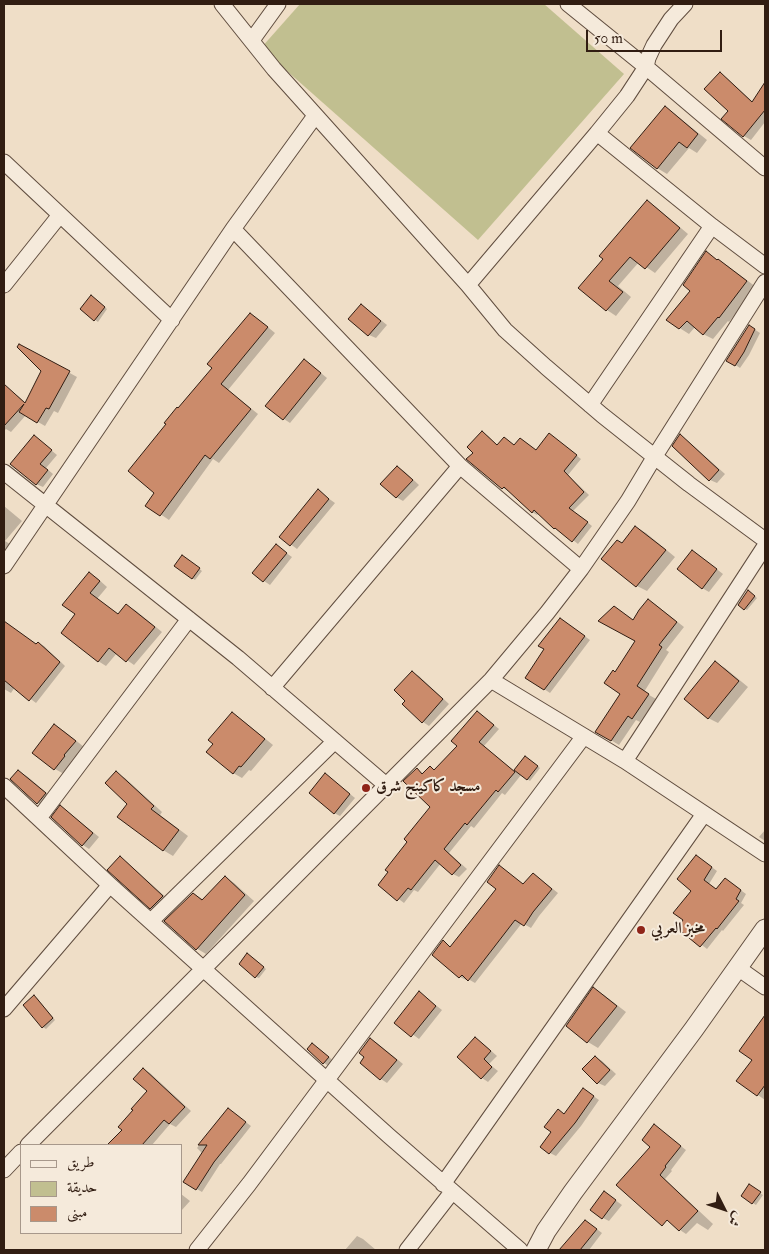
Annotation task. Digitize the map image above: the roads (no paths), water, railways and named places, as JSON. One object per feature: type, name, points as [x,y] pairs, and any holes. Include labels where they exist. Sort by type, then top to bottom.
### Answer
[{"type":"street","points":[[222,4],[274,69],[468,285],[505,330],[590,405],[689,484],[765,540]]},
{"type":"street","points":[[252,40],[278,4]]},
{"type":"street","points":[[568,4],[765,168]]},
{"type":"street","points":[[468,285],[627,96],[646,67],[654,45],[671,19],[684,4]]},
{"type":"street","points":[[4,566],[233,229],[315,116]]},
{"type":"street","points":[[597,133],[712,226],[765,266]]},
{"type":"street","points":[[4,164],[172,320]]},
{"type":"street","points":[[4,285],[60,215]]},
{"type":"street","points":[[590,405],[712,226]]},
{"type":"street","points":[[233,229],[460,466],[581,569]]},
{"type":"street","points":[[29,1144],[491,680],[581,569],[628,501],[765,282]]},
{"type":"street","points":[[272,688],[460,466]]},
{"type":"street","points":[[4,472],[238,658],[386,785]]},
{"type":"street","points":[[625,761],[765,546]]},
{"type":"street","points":[[39,818],[189,619]]},
{"type":"street","points":[[491,680],[625,761],[765,854]]},
{"type":"street","points":[[197,1250],[255,1176],[584,736]]},
{"type":"street","points":[[151,921],[335,741]]},
{"type":"street","points":[[4,786],[203,970],[447,1188],[520,1250]]},
{"type":"street","points":[[407,1250],[447,1188],[704,814]]},
{"type":"street","points":[[4,1009],[110,885]]},
{"type":"street","points":[[536,1250],[573,1192],[678,1051],[765,929]]},
{"type":"street","points":[[738,968],[765,987]]},
{"type":"street","points":[[4,1170],[20,1153]]},
{"type":"place","name":"مسجد كاكينج شرق","points":[[366,788]]},
{"type":"place","name":"مخبز العربي","points":[[641,930]]}]
